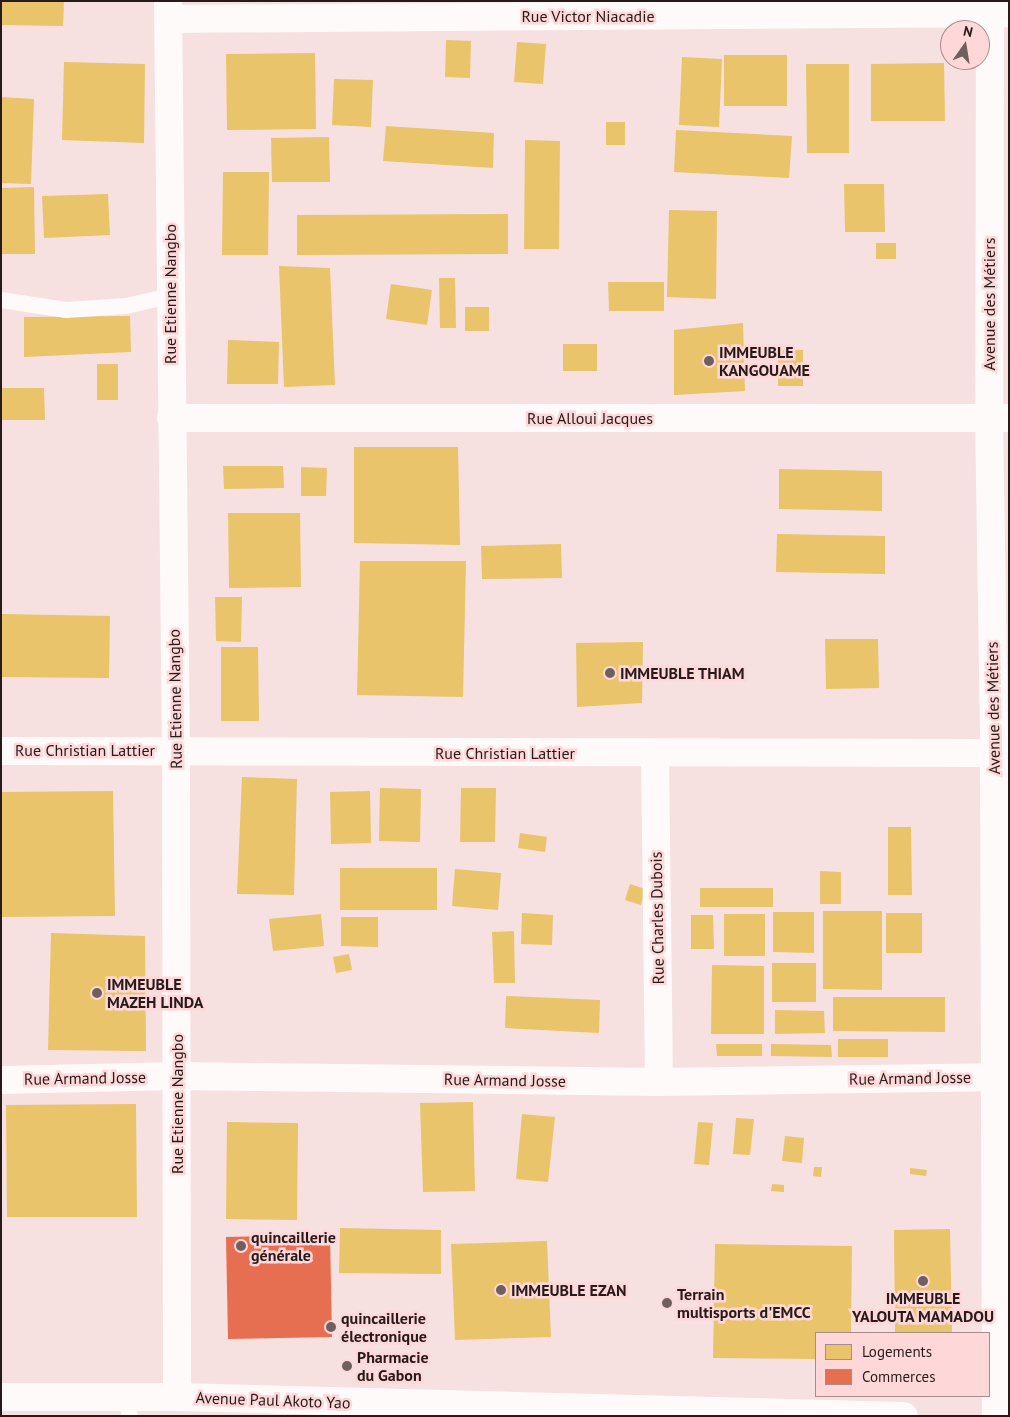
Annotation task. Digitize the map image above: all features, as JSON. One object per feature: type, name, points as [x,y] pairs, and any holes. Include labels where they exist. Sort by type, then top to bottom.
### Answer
[{"type":"street","name":"Rue Victor Niacadie","points":[[168,10],[996,9]]},
{"type":"street","name":"Avenue des Métiers","points":[[996,9],[1002,1076],[996,1416]]},
{"type":"street","name":"Rue Etienne Nangbo","points":[[168,10],[176,750],[177,1397]]},
{"type":"street","name":"Rue Alloui Jacques","points":[[171,418],[999,418]]},
{"type":"street","name":"Rue Christian Lattier","points":[[1,751],[176,750],[655,754],[1001,753]]},
{"type":"street","name":"Rue Charles Dubois","points":[[655,754],[659,1082]]},
{"type":"street","name":"Rue Armand Josse","points":[[1,1080],[178,1076],[659,1082],[1002,1076]]},
{"type":"street","name":"Avenue Paul Akoto Yao","points":[[1,1398],[128,1406],[177,1397],[225,1407],[904,1416]]},
{"type":"lane","points":[[1,300],[66,310],[126,306],[170,296]]},
{"type":"building: Logements","points":[[1,1],[64,1],[63,26],[1,25]]},
{"type":"building: Logements","points":[[446,40],[471,41],[470,78],[445,77]]},
{"type":"building: Logements","points":[[517,42],[546,44],[543,84],[514,82]]},
{"type":"building: Logements","points":[[315,53],[316,129],[227,130],[226,54]]},
{"type":"building: Logements","points":[[724,55],[787,55],[787,106],[724,106]]},
{"type":"building: Logements","points":[[682,57],[722,59],[719,127],[679,125]]},
{"type":"building: Logements","points":[[64,62],[145,64],[144,143],[62,140]]},
{"type":"building: Logements","points":[[940,63],[940,70],[944,70],[945,121],[871,121],[871,64]]},
{"type":"building: Logements","points":[[806,64],[849,64],[849,153],[807,153]]},
{"type":"building: Logements","points":[[334,79],[373,80],[371,127],[332,125]]},
{"type":"building: Logements","points":[[1,97],[34,99],[31,184],[1,183]]},
{"type":"building: Logements","points":[[606,122],[625,122],[625,145],[606,145]]},
{"type":"building: Logements","points":[[386,126],[494,133],[493,168],[383,161]]},
{"type":"building: Logements","points":[[676,130],[792,136],[789,178],[674,172]]},
{"type":"building: Logements","points":[[329,137],[330,182],[272,182],[271,138]]},
{"type":"building: Logements","points":[[525,140],[560,141],[559,249],[524,249]]},
{"type":"building: Logements","points":[[223,172],[269,172],[268,255],[222,255]]},
{"type":"building: Logements","points":[[844,184],[884,184],[885,232],[845,232]]},
{"type":"building: Logements","points":[[34,187],[35,254],[1,254],[1,188]]},
{"type":"building: Logements","points":[[108,194],[110,235],[44,238],[42,196]]},
{"type":"building: Logements","points":[[669,210],[717,211],[716,299],[667,297]]},
{"type":"building: Logements","points":[[508,214],[508,254],[297,255],[297,215]]},
{"type":"building: Logements","points":[[876,243],[896,243],[896,259],[876,259]]},
{"type":"building: Logements","points":[[279,266],[330,268],[335,385],[284,387]]},
{"type":"building: Logements","points":[[439,278],[455,278],[456,328],[440,328]]},
{"type":"building: Logements","points":[[608,282],[664,282],[664,311],[609,311]]},
{"type":"building: Logements","points":[[391,284],[432,290],[427,325],[386,319]]},
{"type":"building: Logements","points":[[465,307],[489,307],[489,331],[465,331]]},
{"type":"building: Logements","points":[[130,316],[131,352],[24,357],[24,317]]},
{"type":"building: Logements","name":"IMMEUBLE KANGOUAME","points":[[743,323],[745,391],[674,395],[674,330]]},
{"type":"building: Logements","points":[[228,340],[279,342],[278,384],[227,384]]},
{"type":"building: Logements","points":[[563,344],[597,344],[597,371],[563,371]]},
{"type":"building: Logements","points":[[778,350],[803,350],[803,386],[778,386]]},
{"type":"building: Logements","points":[[97,364],[118,364],[118,400],[97,400]]},
{"type":"building: Logements","points":[[1,388],[44,388],[45,420],[1,420]]},
{"type":"building: Logements","points":[[354,447],[458,447],[460,545],[354,543]]},
{"type":"building: Logements","points":[[223,466],[283,466],[284,488],[224,489]]},
{"type":"building: Logements","points":[[301,467],[327,468],[326,496],[301,496]]},
{"type":"building: Logements","points":[[779,469],[882,471],[882,511],[779,509]]},
{"type":"building: Logements","points":[[228,513],[300,513],[301,587],[229,588]]},
{"type":"building: Logements","points":[[777,534],[885,536],[885,574],[776,572]]},
{"type":"building: Logements","points":[[561,544],[562,578],[482,579],[481,546]]},
{"type":"building: Logements","points":[[360,561],[466,561],[463,697],[357,695]]},
{"type":"building: Logements","points":[[215,597],[242,597],[241,642],[216,641]]},
{"type":"building: Logements","points":[[1,614],[110,616],[109,678],[1,677]]},
{"type":"building: Logements","points":[[825,639],[878,639],[879,688],[826,689]]},
{"type":"building: Logements","name":"IMMEUBLE THIAM","points":[[643,642],[642,703],[577,707],[576,643]]},
{"type":"building: Logements","points":[[221,647],[258,647],[259,721],[221,721]]},
{"type":"building: Logements","points":[[242,777],[297,779],[294,895],[237,894]]},
{"type":"building: Logements","points":[[380,788],[421,789],[420,842],[379,841]]},
{"type":"building: Logements","points":[[461,788],[496,788],[495,842],[460,842]]},
{"type":"building: Logements","points":[[113,791],[115,916],[1,917],[1,792]]},
{"type":"building: Logements","points":[[370,791],[371,843],[331,844],[330,792]]},
{"type":"building: Logements","points":[[888,827],[911,827],[912,895],[888,895]]},
{"type":"building: Logements","points":[[520,833],[547,837],[545,852],[518,848]]},
{"type":"building: Logements","points":[[340,868],[437,868],[437,910],[340,910]]},
{"type":"building: Logements","points":[[455,869],[501,873],[498,910],[452,906]]},
{"type":"building: Logements","points":[[820,871],[841,872],[841,904],[820,904]]},
{"type":"building: Logements","points":[[630,884],[645,889],[641,905],[625,900]]},
{"type":"building: Logements","points":[[700,888],[773,888],[773,907],[700,907]]},
{"type":"building: Logements","points":[[823,911],[882,911],[882,990],[823,989]]},
{"type":"building: Logements","points":[[773,912],[814,912],[814,953],[773,952]]},
{"type":"building: Logements","points":[[522,913],[553,915],[552,945],[521,944]]},
{"type":"building: Logements","points":[[886,913],[922,913],[922,953],[886,953]]},
{"type":"building: Logements","points":[[321,914],[324,946],[273,951],[269,919]]},
{"type":"building: Logements","points":[[724,914],[765,914],[765,956],[724,956]]},
{"type":"building: Logements","points":[[691,915],[713,915],[714,949],[691,949]]},
{"type":"building: Logements","points":[[341,917],[378,917],[378,947],[341,946]]},
{"type":"building: Logements","points":[[514,931],[515,983],[494,983],[492,932]]},
{"type":"building: Logements","name":"IMMEUBLE MAZEH LINDA","points":[[51,933],[145,936],[146,1051],[48,1050]]},
{"type":"building: Logements","points":[[349,954],[352,970],[336,973],[333,957]]},
{"type":"building: Logements","points":[[772,963],[816,963],[816,1002],[772,1002]]},
{"type":"building: Logements","points":[[712,965],[764,966],[764,1034],[711,1034]]},
{"type":"building: Logements","points":[[506,996],[600,1000],[599,1033],[505,1028]]},
{"type":"building: Logements","points":[[833,997],[945,997],[945,1032],[833,1031]]},
{"type":"building: Logements","points":[[775,1010],[824,1011],[825,1033],[775,1034]]},
{"type":"building: Logements","points":[[838,1039],[888,1039],[888,1057],[838,1057]]},
{"type":"building: Logements","points":[[716,1044],[762,1044],[762,1056],[717,1056]]},
{"type":"building: Logements","points":[[771,1044],[831,1045],[832,1057],[771,1056]]},
{"type":"building: Logements","points":[[473,1102],[475,1191],[423,1192],[420,1103]]},
{"type":"building: Logements","points":[[136,1104],[137,1217],[7,1217],[6,1105]]},
{"type":"building: Logements","points":[[522,1114],[555,1117],[548,1182],[516,1179]]},
{"type":"building: Logements","points":[[736,1118],[754,1119],[750,1155],[733,1154]]},
{"type":"building: Logements","points":[[227,1122],[298,1123],[297,1220],[226,1219]]},
{"type":"building: Logements","points":[[698,1122],[713,1123],[709,1165],[694,1164]]},
{"type":"building: Logements","points":[[785,1136],[804,1138],[802,1163],[782,1161]]},
{"type":"building: Logements","points":[[814,1167],[822,1167],[821,1177],[813,1176]]},
{"type":"building: Logements","points":[[910,1168],[927,1170],[926,1176],[910,1174]]},
{"type":"building: Logements","points":[[772,1184],[784,1185],[784,1192],[771,1191]]},
{"type":"building: Logements","points":[[340,1228],[441,1230],[441,1274],[339,1273]]},
{"type":"building: Logements","name":"IMMEUBLE YALOUTA MAMADOU","points":[[950,1229],[952,1332],[895,1332],[894,1230]]},
{"type":"building: Logements","name":"IMMEUBLE EZAN","points":[[547,1241],[551,1337],[455,1340],[451,1244]]},
{"type":"building: Logements","points":[[715,1244],[852,1246],[851,1332],[815,1332],[815,1359],[713,1358]]},
{"type":"building: Commerces","points":[[330,1234],[332,1337],[228,1339],[226,1237]]},
{"type":"place","name":"IMMEUBLE KANGOUAME","points":[[709,361]]},
{"type":"place","name":"IMMEUBLE THIAM","points":[[610,673]]},
{"type":"place","name":"IMMEUBLE MAZEH LINDA","points":[[97,993]]},
{"type":"place","name":"quincaillerie générale","points":[[241,1246]]},
{"type":"place","name":"IMMEUBLE YALOUTA MAMADOU","points":[[923,1281]]},
{"type":"place","name":"IMMEUBLE EZAN","points":[[501,1290]]},
{"type":"place","name":"Terrain multisports d'EMCC","points":[[667,1303]]},
{"type":"place","name":"quincaillerie électronique","points":[[331,1327]]},
{"type":"place","name":"Pharmacie du Gabon","points":[[347,1366]]}]
